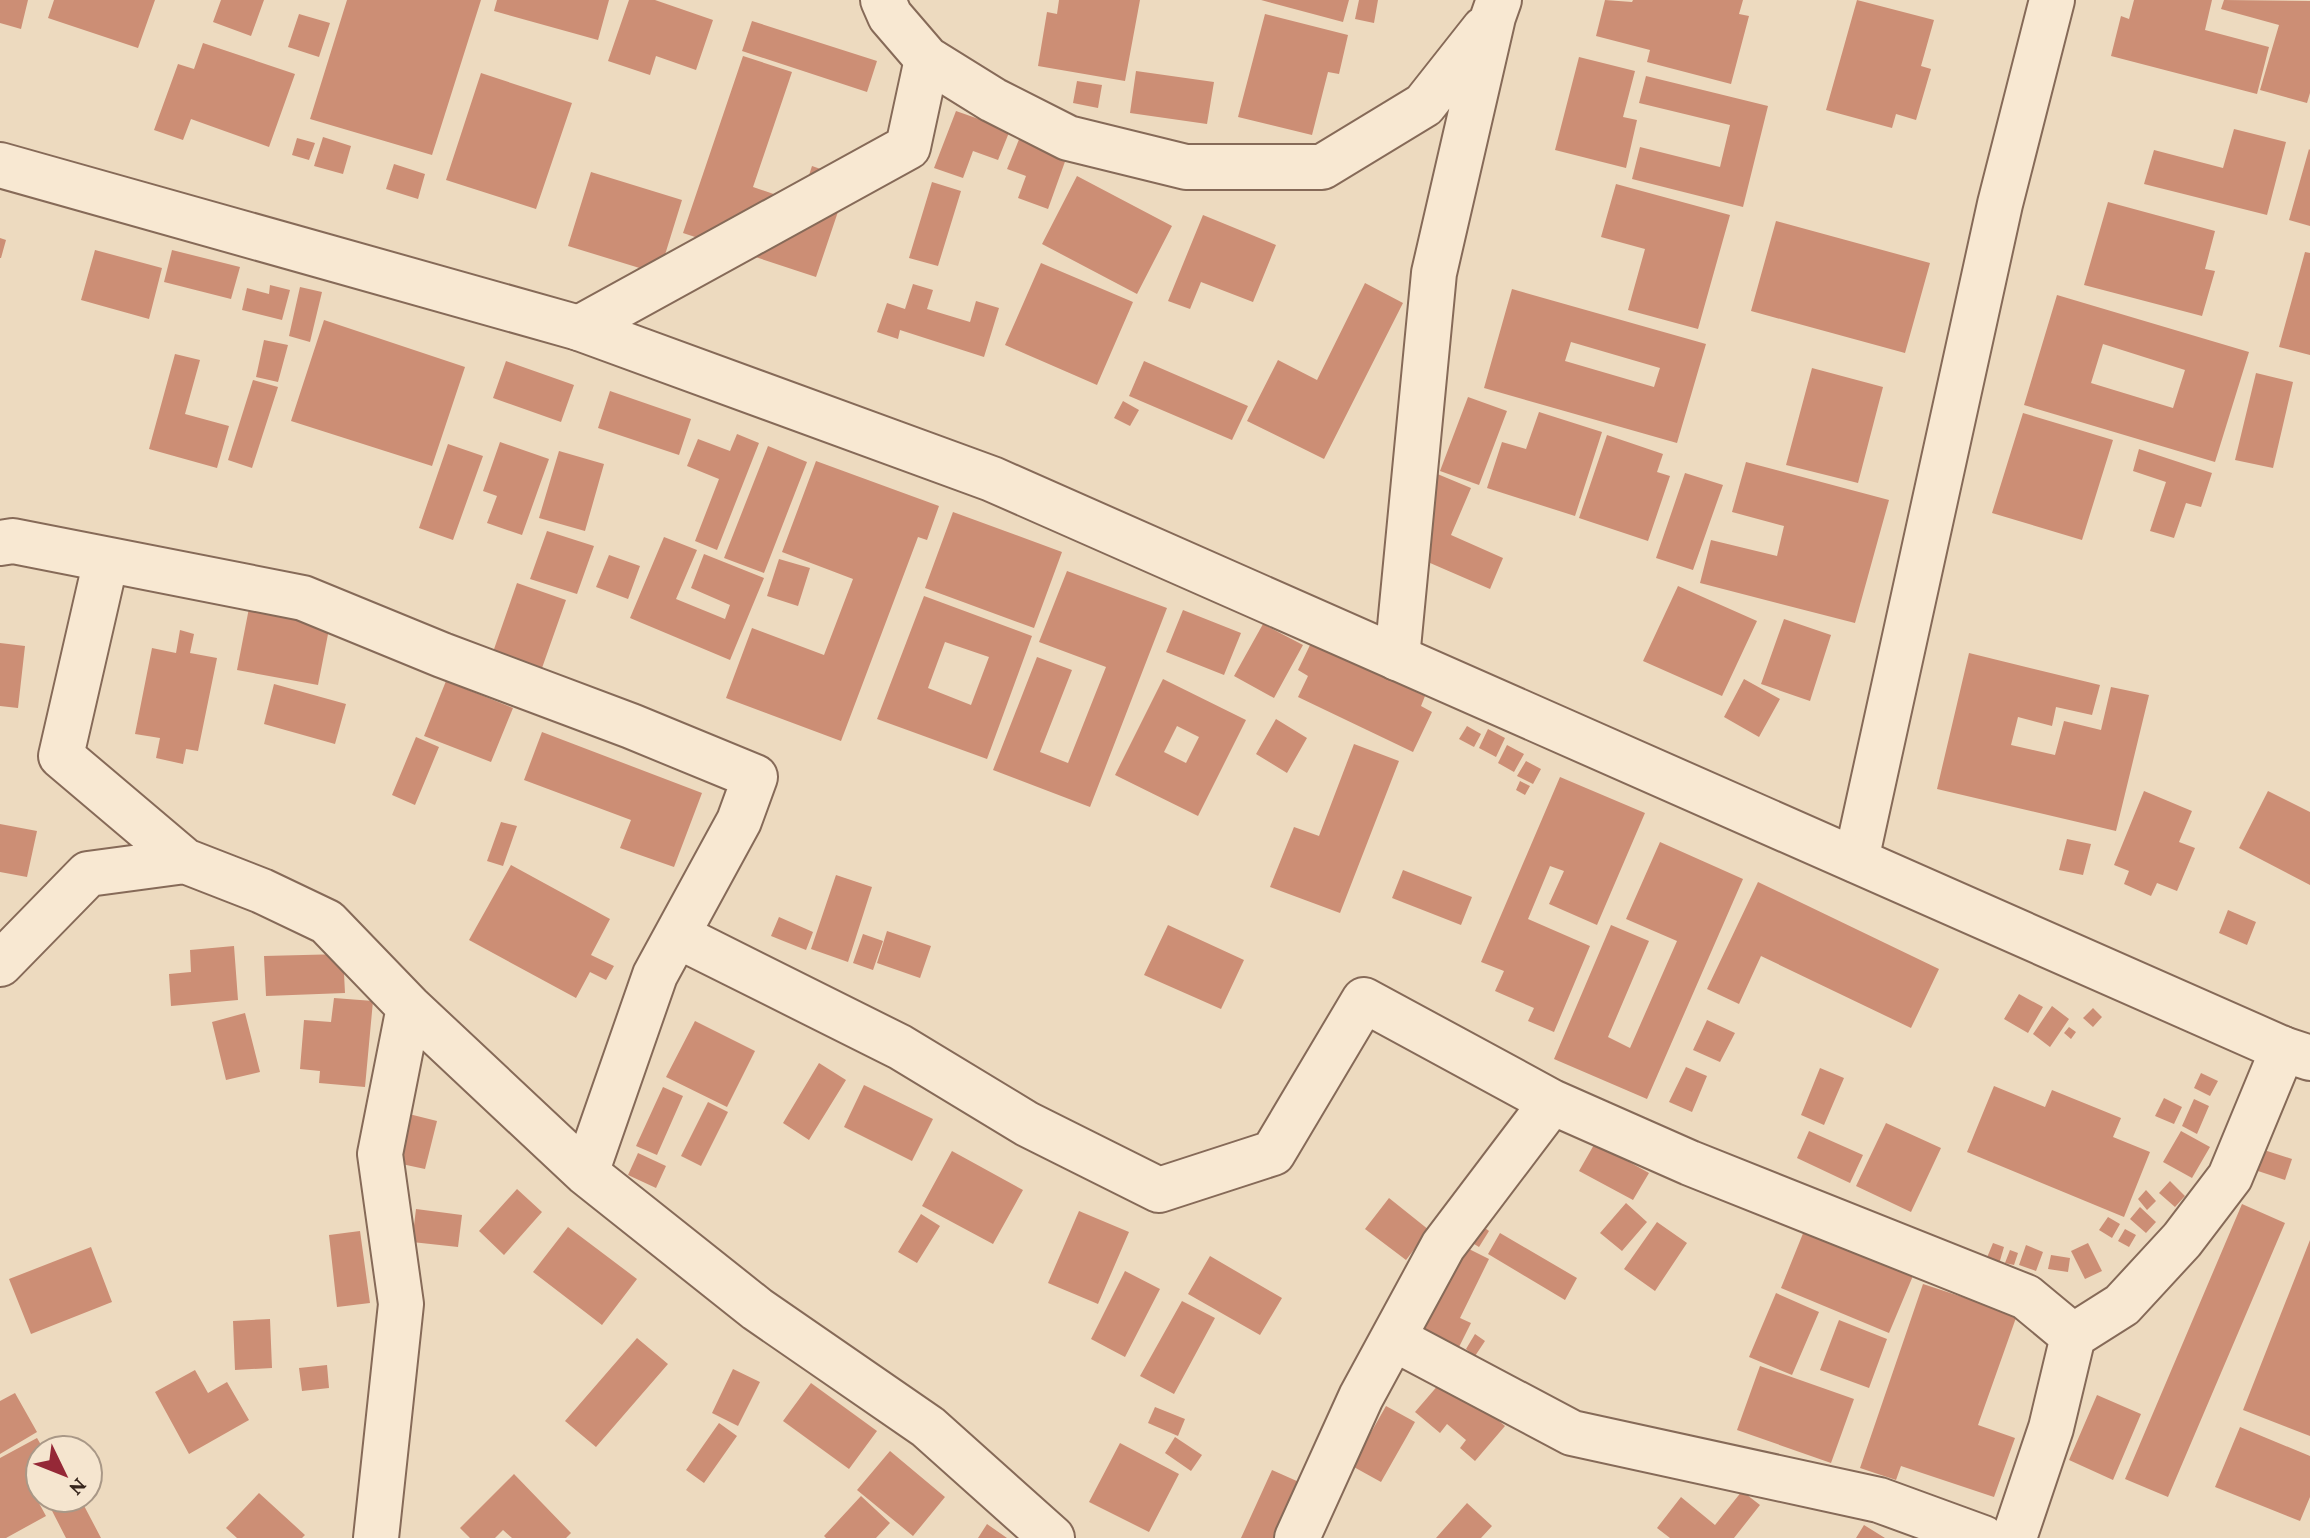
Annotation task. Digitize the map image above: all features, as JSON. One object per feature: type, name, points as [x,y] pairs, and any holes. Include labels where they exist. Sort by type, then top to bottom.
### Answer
[{"type":"street","points":[[883,0],[890,16],[927,59],[993,100],[1068,138],[1186,167],[1322,167],[1424,105],[1496,9]]},
{"type":"street","points":[[1856,860],[2000,204],[2052,0]]},
{"type":"street","points":[[1397,658],[1434,273],[1496,9]]},
{"type":"street","points":[[579,328],[908,147],[927,59]]},
{"type":"street","points":[[0,165],[579,328],[992,479],[2296,1053],[2230,1177],[2182,1240],[2122,1305],[2073,1336],[2051,1428],[2014,1538]]},
{"type":"street","points":[[0,543],[13,541],[303,598],[755,777],[739,821],[655,975],[586,1173]]},
{"type":"street","points":[[106,560],[61,756],[185,861],[262,891],[327,922],[409,1007],[586,1173],[757,1309],[928,1427],[1052,1538]]},
{"type":"street","points":[[0,964],[88,874],[185,861]]},
{"type":"street","points":[[678,936],[900,1047],[1027,1124],[1159,1190],[1273,1153],[1364,1000],[1552,1102],[1690,1163],[2026,1297],[2073,1336]]},
{"type":"street","points":[[376,1538],[401,1304],[380,1154],[409,1007]]},
{"type":"street","points":[[1297,1538],[1361,1397],[1443,1246],[1552,1102]]},
{"type":"street","points":[[1393,1338],[1572,1433],[1879,1500],[1983,1538]]},
{"type":"building","points":[[0,0],[28,0],[21,29],[0,23]]},
{"type":"building","points":[[54,0],[155,0],[138,48],[48,18]]},
{"type":"building","points":[[221,0],[264,0],[251,36],[213,22]]},
{"type":"building","points":[[347,0],[481,0],[432,155],[310,119]]},
{"type":"building","points":[[497,0],[609,0],[598,40],[494,11]]},
{"type":"building","points":[[629,0],[655,0],[713,20],[696,70],[656,56],[650,75],[608,61]]},
{"type":"building","points":[[1059,0],[1140,0],[1125,81],[1038,66],[1047,12],[1057,14]]},
{"type":"building","points":[[1261,0],[1349,0],[1343,22]]},
{"type":"building","points":[[1359,0],[1378,0],[1374,23],[1355,19]]},
{"type":"building","points":[[1605,0],[1743,0],[1739,14],[1749,16],[1731,84],[1647,62],[1650,50],[1596,36]]},
{"type":"building","points":[[1857,0],[1934,20],[1921,66],[1931,69],[1916,120],[1896,114],[1892,128],[1826,110]]},
{"type":"building","points":[[2134,0],[2212,0],[2205,30],[2269,47],[2257,94],[2111,56],[2121,16],[2129,19]]},
{"type":"building","points":[[2224,0],[2310,1],[2310,93],[2307,103],[2260,90],[2279,25],[2221,9]]},
{"type":"building","points":[[299,14],[330,23],[319,57],[288,47]]},
{"type":"building","points":[[1265,14],[1348,35],[1339,74],[1328,72],[1312,135],[1238,117]]},
{"type":"building","points":[[752,21],[877,61],[867,92],[742,51]]},
{"type":"building","points":[[203,43],[295,74],[269,147],[191,119],[183,140],[154,130],[178,64],[194,69]]},
{"type":"building","points":[[743,56],[792,72],[753,187],[800,203],[812,166],[849,179],[816,277],[683,233]]},
{"type":"building","points":[[1579,57],[1635,71],[1623,117],[1637,120],[1626,168],[1555,150]]},
{"type":"building","points":[[1136,71],[1214,82],[1207,124],[1130,113]]},
{"type":"building","points":[[481,73],[572,103],[536,209],[446,180]]},
{"type":"building","points":[[1646,76],[1768,106],[1743,207],[1632,179],[1640,147],[1720,167],[1730,125],[1639,103]]},
{"type":"building","points":[[1077,81],[1102,85],[1098,108],[1073,103]]},
{"type":"building","points":[[956,111],[1010,130],[998,160],[973,151],[963,178],[934,168]]},
{"type":"building","points":[[2234,129],[2286,142],[2267,215],[2144,184],[2154,150],[2223,168]]},
{"type":"building","points":[[323,137],[351,146],[343,174],[314,166]]},
{"type":"building","points":[[1020,137],[1067,156],[1048,209],[1018,198],[1026,176],[1007,169]]},
{"type":"building","points":[[297,138],[315,143],[309,160],[292,155]]},
{"type":"building","points":[[2310,150],[2310,226],[2289,220]]},
{"type":"building","points":[[394,164],[425,174],[418,199],[386,189]]},
{"type":"building","points":[[591,172],[682,200],[659,274],[568,246]]},
{"type":"building","points":[[1077,176],[1172,226],[1137,294],[1042,244]]},
{"type":"building","points":[[932,182],[961,191],[938,266],[909,258]]},
{"type":"building","points":[[1616,184],[1730,215],[1698,329],[1628,310],[1645,249],[1601,237]]},
{"type":"building","points":[[2108,202],[2215,231],[2205,269],[2215,271],[2202,316],[2084,285]]},
{"type":"building","points":[[1203,215],[1276,245],[1253,302],[1201,282],[1190,309],[1168,301]]},
{"type":"building","points":[[1776,221],[1930,263],[1905,353],[1751,311]]},
{"type":"building","points":[[0,238],[6,240],[1,258],[0,258]]},
{"type":"building","points":[[95,250],[162,268],[149,319],[81,300]]},
{"type":"building","points":[[172,250],[240,267],[231,299],[164,282]]},
{"type":"building","points":[[2305,252],[2310,253],[2310,355],[2279,347]]},
{"type":"building","points":[[1041,263],[1133,302],[1097,385],[1005,345]]},
{"type":"building","points":[[1365,283],[1403,303],[1324,459],[1247,421],[1278,360],[1317,380]]},
{"type":"building","points":[[913,284],[933,290],[927,309],[970,322],[976,301],[999,308],[984,357],[900,330],[898,339],[877,332],[887,303],[905,309]]},
{"type":"building","points":[[270,285],[290,290],[282,320],[242,310],[247,288],[269,294]]},
{"type":"building","points":[[300,287],[322,292],[310,342],[289,336]]},
{"type":"building","points":[[1512,289],[1706,344],[1677,443],[1484,388]],"holes":[[[1571,342],[1660,368],[1654,387],[1565,361]]]},
{"type":"building","points":[[2057,295],[2249,352],[2215,462],[2024,405]],"holes":[[[2103,344],[2185,370],[2173,408],[2091,383]]]},
{"type":"building","points":[[324,320],[465,367],[432,466],[291,421]]},
{"type":"building","points":[[264,340],[288,345],[278,382],[256,377]]},
{"type":"building","points":[[175,354],[200,360],[185,414],[229,426],[217,468],[149,449]]},
{"type":"building","points":[[506,361],[574,385],[561,422],[493,398]]},
{"type":"building","points":[[1144,361],[1248,406],[1232,440],[1129,396]]},
{"type":"building","points":[[1812,368],[1883,387],[1858,483],[1786,465]]},
{"type":"building","points":[[2256,373],[2293,382],[2273,468],[2235,460]]},
{"type":"building","points":[[253,380],[278,387],[252,468],[228,460]]},
{"type":"building","points":[[610,391],[691,419],[679,455],[598,428]]},
{"type":"building","points":[[1468,397],[1507,411],[1479,485],[1440,471]]},
{"type":"building","points":[[1123,401],[1139,410],[1130,426],[1114,418]]},
{"type":"building","points":[[1539,412],[1602,432],[1575,516],[1487,488],[1502,442],[1526,449]]},
{"type":"building","points":[[2023,413],[2113,440],[2082,540],[1992,513]]},
{"type":"building","points":[[737,434],[759,443],[717,550],[695,541],[719,479],[687,466],[698,439],[730,451]]},
{"type":"building","points":[[1607,435],[1663,454],[1657,472],[1670,476],[1648,541],[1579,518]]},
{"type":"building","points":[[500,442],[549,459],[522,535],[487,523],[497,496],[483,491]]},
{"type":"building","points":[[448,444],[483,456],[453,540],[419,528]]},
{"type":"building","points":[[768,446],[807,462],[764,573],[724,558]]},
{"type":"building","points":[[2139,449],[2212,473],[2201,507],[2186,503],[2174,538],[2150,531],[2166,482],[2133,471]]},
{"type":"building","points":[[559,451],[604,464],[585,531],[539,518]]},
{"type":"building","points":[[816,461],[939,506],[927,540],[918,537],[841,741],[726,698],[752,628],[824,655],[853,579],[782,552]]},
{"type":"building","points":[[1746,462],[1889,500],[1855,623],[1700,583],[1711,540],[1777,556],[1784,526],[1732,512]]},
{"type":"building","points":[[1435,473],[1471,488],[1451,535],[1503,558],[1490,589],[1414,556]]},
{"type":"building","points":[[1685,473],[1723,485],[1693,570],[1656,558]]},
{"type":"building","points":[[953,512],[1062,552],[1034,628],[925,588]]},
{"type":"building","points":[[547,531],[594,546],[577,594],[530,579]]},
{"type":"building","points":[[664,537],[697,550],[676,599],[725,619],[730,605],[691,588],[704,554],[764,578],[730,660],[630,618]]},
{"type":"building","points":[[609,555],[640,566],[628,599],[596,587]]},
{"type":"building","points":[[779,559],[810,568],[798,606],[767,596]]},
{"type":"building","points":[[1067,571],[1167,608],[1090,807],[993,770],[1037,657],[1072,670],[1040,752],[1068,763],[1106,667],[1039,642]]},
{"type":"building","points":[[517,583],[566,600],[542,668],[493,652]]},
{"type":"building","points":[[1678,586],[1757,621],[1722,696],[1643,661]]},
{"type":"building","points":[[924,596],[1032,636],[987,759],[877,719]],"holes":[[[945,642],[989,657],[971,705],[928,688]]]},
{"type":"building","points":[[249,608],[330,624],[318,685],[237,670]]},
{"type":"building","points":[[1183,610],[1241,633],[1224,675],[1166,652]]},
{"type":"building","points":[[1784,619],[1831,635],[1810,701],[1761,684]]},
{"type":"building","points":[[1263,624],[1303,645],[1274,698],[1234,676]]},
{"type":"building","points":[[180,630],[194,634],[190,653],[217,658],[198,751],[186,749],[183,764],[156,758],[160,738],[135,734],[152,648],[176,653]]},
{"type":"building","points":[[0,643],[25,646],[18,708],[0,706]]},
{"type":"building","points":[[1311,643],[1425,696],[1421,706],[1432,712],[1413,752],[1298,697],[1308,676],[1298,670]]},
{"type":"building","points":[[1969,653],[2100,685],[2092,715],[2056,707],[2052,726],[2018,717],[2011,745],[2055,755],[2064,721],[2101,730],[2111,687],[2149,695],[2116,831],[1937,789]]},
{"type":"building","points":[[1163,679],[1246,720],[1198,816],[1115,775]],"holes":[[[1177,726],[1199,737],[1186,763],[1164,752]]]},
{"type":"building","points":[[1744,679],[1780,699],[1759,737],[1724,717]]},
{"type":"building","points":[[446,681],[513,708],[491,762],[424,736]]},
{"type":"building","points":[[274,684],[346,704],[335,744],[264,724]]},
{"type":"building","points":[[1276,719],[1307,738],[1287,773],[1256,754]]},
{"type":"building","points":[[1467,726],[1481,734],[1474,747],[1459,739]]},
{"type":"building","points":[[1488,729],[1505,738],[1496,757],[1479,748]]},
{"type":"building","points":[[542,732],[702,793],[674,867],[620,848],[631,820],[524,780]]},
{"type":"building","points":[[416,737],[439,747],[415,805],[392,795]]},
{"type":"building","points":[[1354,744],[1399,761],[1340,913],[1270,887],[1294,827],[1319,836]]},
{"type":"building","points":[[1507,745],[1524,754],[1514,772],[1498,763]]},
{"type":"building","points":[[1526,761],[1541,769],[1533,784],[1517,776]]},
{"type":"building","points":[[1560,777],[1645,813],[1597,925],[1549,904],[1564,871],[1550,866],[1528,919],[1590,946],[1554,1032],[1528,1021],[1534,1008],[1495,991],[1504,971],[1481,962]]},
{"type":"building","points":[[1520,781],[1530,786],[1525,795],[1516,790]]},
{"type":"building","points":[[2144,791],[2192,811],[2179,842],[2195,848],[2177,891],[2157,883],[2151,896],[2124,884],[2129,871],[2114,865]]},
{"type":"building","points":[[2268,791],[2310,812],[2310,885],[2239,848]]},
{"type":"building","points":[[501,822],[517,826],[503,866],[487,861]]},
{"type":"building","points":[[0,824],[37,831],[27,877],[0,872]]},
{"type":"building","points":[[2067,839],[2091,844],[2083,875],[2059,870]]},
{"type":"building","points":[[1660,842],[1743,879],[1647,1099],[1554,1059],[1611,925],[1649,941],[1608,1037],[1630,1048],[1677,941],[1626,919]]},
{"type":"building","points":[[511,865],[610,919],[591,955],[614,966],[606,980],[590,972],[576,998],[469,940]]},
{"type":"building","points":[[1403,870],[1472,897],[1461,925],[1392,898]]},
{"type":"building","points":[[836,875],[872,887],[848,962],[811,949]]},
{"type":"building","points":[[1758,882],[1939,969],[1911,1028],[1761,956],[1739,1004],[1707,989]]},
{"type":"building","points":[[2228,910],[2256,922],[2247,945],[2219,933]]},
{"type":"building","points":[[779,917],[813,932],[806,950],[771,936]]},
{"type":"building","points":[[1168,925],[1244,960],[1221,1009],[1144,975]]},
{"type":"building","points":[[887,931],[931,946],[920,978],[877,963]]},
{"type":"building","points":[[863,934],[883,941],[873,970],[853,963]]},
{"type":"building","points":[[234,946],[238,1000],[171,1006],[169,974],[191,972],[190,950]]},
{"type":"building","points":[[343,954],[345,993],[266,996],[264,956]]},
{"type":"building","points":[[2019,994],[2043,1007],[2028,1033],[2004,1019]]},
{"type":"building","points":[[334,998],[373,1001],[365,1087],[319,1083],[320,1071],[300,1069],[304,1020],[331,1022]]},
{"type":"building","points":[[2052,1006],[2069,1019],[2050,1047],[2033,1034]]},
{"type":"building","points":[[2093,1008],[2102,1017],[2093,1027],[2083,1018]]},
{"type":"building","points":[[245,1013],[260,1072],[226,1080],[212,1022]]},
{"type":"building","points":[[1707,1020],[1735,1033],[1720,1062],[1693,1050]]},
{"type":"building","points":[[695,1021],[755,1051],[727,1107],[666,1077]]},
{"type":"building","points":[[2069,1027],[2076,1032],[2071,1039],[2064,1033]]},
{"type":"building","points":[[819,1063],[846,1080],[809,1140],[783,1123]]},
{"type":"building","points":[[1686,1067],[1707,1076],[1692,1112],[1669,1102]]},
{"type":"building","points":[[1820,1068],[1844,1078],[1824,1125],[1801,1115]]},
{"type":"building","points":[[2201,1073],[2218,1081],[2210,1096],[2194,1088]]},
{"type":"building","points":[[864,1085],[933,1119],[912,1161],[844,1127]]},
{"type":"building","points":[[1994,1086],[2045,1107],[2052,1090],[2121,1118],[2113,1137],[2150,1152],[2124,1217],[1967,1152]]},
{"type":"building","points":[[663,1087],[683,1096],[657,1155],[636,1146]]},
{"type":"building","points":[[2164,1098],[2182,1107],[2174,1124],[2155,1116]]},
{"type":"building","points":[[2194,1099],[2209,1106],[2197,1134],[2182,1126]]},
{"type":"building","points":[[708,1102],[728,1112],[701,1166],[681,1156]]},
{"type":"building","points":[[409,1114],[437,1121],[425,1169],[397,1163]]},
{"type":"building","points":[[1886,1123],[1941,1148],[1911,1212],[1856,1186]]},
{"type":"building","points":[[1809,1131],[1863,1155],[1850,1183],[1797,1158]]},
{"type":"building","points":[[2181,1131],[2210,1147],[2192,1178],[2163,1162]]},
{"type":"building","points":[[1595,1143],[1649,1173],[1633,1200],[1579,1171]]},
{"type":"building","points":[[2264,1150],[2292,1159],[2285,1180],[2258,1171]]},
{"type":"building","points":[[952,1151],[1023,1190],[993,1244],[922,1206]]},
{"type":"building","points":[[638,1153],[666,1166],[656,1188],[628,1175]]},
{"type":"building","points":[[2170,1181],[2185,1196],[2175,1207],[2159,1193]]},
{"type":"building","points":[[517,1189],[542,1212],[504,1255],[479,1231]]},
{"type":"building","points":[[2146,1190],[2156,1201],[2147,1210],[2138,1199]]},
{"type":"building","points":[[1389,1198],[1429,1230],[1406,1260],[1365,1229]]},
{"type":"building","points":[[1626,1203],[1647,1222],[1622,1251],[1600,1233]]},
{"type":"building","points":[[2242,1204],[2285,1223],[2168,1497],[2125,1479]]},
{"type":"building","points":[[2140,1207],[2156,1222],[2146,1233],[2130,1219]]},
{"type":"building","points":[[416,1209],[462,1215],[458,1247],[412,1242]]},
{"type":"building","points":[[1079,1211],[1129,1232],[1098,1304],[1048,1283]]},
{"type":"building","points":[[921,1214],[940,1226],[917,1263],[898,1252]]},
{"type":"building","points":[[2108,1217],[2120,1224],[2112,1238],[2099,1230]]},
{"type":"building","points":[[1657,1222],[1687,1243],[1655,1291],[1624,1269]]},
{"type":"building","points":[[1478,1223],[1489,1231],[1479,1247],[1466,1239]]},
{"type":"building","points":[[1806,1226],[1915,1271],[1889,1333],[1781,1288]]},
{"type":"building","points":[[568,1227],[637,1279],[602,1325],[533,1272]]},
{"type":"building","points":[[2125,1229],[2136,1235],[2129,1247],[2118,1241]]},
{"type":"building","points":[[360,1231],[370,1303],[337,1307],[329,1235]]},
{"type":"building","points":[[1500,1233],[1577,1278],[1565,1300],[1488,1254]]},
{"type":"building","points":[[2310,1240],[2310,1436],[2243,1410]]},
{"type":"building","points":[[1993,1243],[2004,1247],[1999,1264],[1986,1260]]},
{"type":"building","points":[[2088,1243],[2102,1271],[2085,1279],[2071,1251]]},
{"type":"building","points":[[1459,1244],[1489,1259],[1460,1318],[1471,1323],[1457,1351],[1416,1331]]},
{"type":"building","points":[[2026,1245],[2043,1252],[2036,1271],[2019,1265]]},
{"type":"building","points":[[91,1247],[112,1302],[31,1334],[9,1279]]},
{"type":"building","points":[[2010,1250],[2018,1253],[2014,1265],[2005,1263]]},
{"type":"building","points":[[2051,1255],[2070,1258],[2068,1272],[2048,1269]]},
{"type":"building","points":[[1210,1256],[1282,1298],[1260,1335],[1188,1294]]},
{"type":"building","points":[[1125,1271],[1160,1289],[1125,1357],[1091,1339]]},
{"type":"building","points":[[1923,1284],[2017,1315],[1978,1425],[2015,1438],[1994,1497],[1901,1466],[1896,1480],[1860,1468]]},
{"type":"building","points":[[1776,1293],[1819,1312],[1792,1375],[1749,1357]]},
{"type":"building","points":[[1182,1301],[1215,1318],[1174,1394],[1140,1376]]},
{"type":"building","points":[[270,1319],[272,1368],[235,1370],[233,1321]]},
{"type":"building","points":[[1839,1320],[1887,1339],[1869,1388],[1820,1370]]},
{"type":"building","points":[[1475,1334],[1485,1341],[1475,1356],[1466,1349]]},
{"type":"building","points":[[637,1338],[668,1364],[596,1447],[565,1421]]},
{"type":"building","points":[[327,1365],[329,1388],[302,1391],[299,1368]]},
{"type":"building","points":[[1760,1366],[1854,1399],[1831,1463],[1737,1430]]},
{"type":"building","points":[[733,1369],[760,1382],[738,1426],[712,1413]]},
{"type":"building","points":[[195,1370],[208,1393],[227,1382],[249,1420],[189,1454],[155,1392]]},
{"type":"building","points":[[1446,1376],[1505,1426],[1475,1461],[1460,1448],[1466,1440],[1447,1424],[1440,1433],[1415,1412]]},
{"type":"building","points":[[811,1383],[877,1431],[849,1469],[783,1421]]},
{"type":"building","points":[[15,1393],[37,1432],[24,1434],[24,1440],[0,1454],[0,1401]]},
{"type":"building","points":[[2097,1395],[2141,1414],[2113,1480],[2069,1460]]},
{"type":"building","points":[[1386,1406],[1415,1422],[1381,1482],[1352,1466]]},
{"type":"building","points":[[1155,1407],[1185,1419],[1178,1436],[1148,1423]]},
{"type":"building","points":[[719,1423],[737,1436],[704,1483],[686,1470]]},
{"type":"building","points":[[2240,1427],[2310,1456],[2310,1497],[2300,1521],[2215,1487]]},
{"type":"building","points":[[1175,1437],[1202,1455],[1191,1471],[1165,1453]]},
{"type":"building","points":[[1120,1443],[1179,1474],[1149,1532],[1089,1502]]},
{"type":"building","points":[[24,1445],[24,1514],[46,1516],[6,1538],[0,1538],[0,1458]]},
{"type":"building","points":[[890,1451],[945,1497],[913,1536],[857,1490]]},
{"type":"building","points":[[1272,1470],[1299,1482],[1273,1538],[1241,1538]]},
{"type":"building","points":[[514,1474],[571,1533],[566,1538],[512,1538],[503,1530],[495,1538],[470,1538],[460,1528]]},
{"type":"building","points":[[1742,1491],[1760,1505],[1734,1538],[1670,1538],[1657,1528],[1681,1497],[1715,1525]]},
{"type":"building","points":[[259,1493],[305,1535],[302,1538],[237,1538],[226,1528]]},
{"type":"building","points":[[861,1496],[890,1523],[876,1538],[826,1538],[824,1536]]},
{"type":"building","points":[[1467,1503],[1492,1526],[1481,1538],[1436,1538]]},
{"type":"building","points":[[54,1514],[88,1514],[101,1538],[66,1538]]},
{"type":"building","points":[[987,1524],[1007,1538],[978,1538]]},
{"type":"building","points":[[1864,1525],[1885,1538],[1856,1538]]}]
